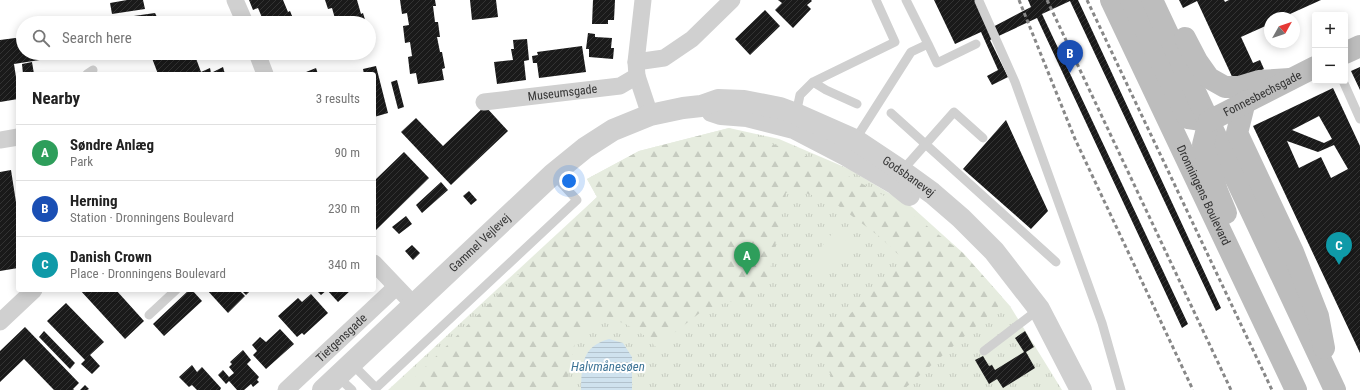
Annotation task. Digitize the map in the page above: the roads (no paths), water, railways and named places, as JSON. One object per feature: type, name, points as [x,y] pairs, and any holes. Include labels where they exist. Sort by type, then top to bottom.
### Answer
[{"type":"main road","name":"Dronningens Boulevard","points":[[1111,0],[1231,256],[1296,390]]},
{"type":"main road","points":[[1131,0],[1188,118],[1209,121]]},
{"type":"main road","points":[[1152,0],[1332,384]]},
{"type":"main road","points":[[1166,0],[1197,61],[1209,78],[1225,87],[1239,87],[1259,81],[1290,79]]},
{"type":"main road","points":[[1348,52],[1360,46]]},
{"type":"main road","name":"Fonnesbechsgade","points":[[1209,121],[1312,68]]},
{"type":"main road","points":[[1245,102],[1237,133],[1293,252],[1318,316],[1332,384]]},
{"type":"main road","points":[[1209,121],[1203,145],[1217,191],[1233,228],[1231,256]]},
{"type":"street","points":[[235,0],[242,16]]},
{"type":"street","points":[[643,0],[637,69],[650,115]]},
{"type":"street","points":[[637,69],[664,58],[692,39],[732,0]]},
{"type":"street","points":[[260,60],[264,72]]},
{"type":"street","name":"Museumsgade","points":[[484,102],[620,86],[637,69]]},
{"type":"street","name":"Godsbanevej","points":[[650,115],[702,106],[721,114],[795,121],[851,147],[898,178],[952,229],[1014,296],[1034,312],[1057,345],[1081,390]]},
{"type":"street","name":"Gammel Vejlevej","points":[[341,380],[414,305],[554,174],[585,148],[607,134],[650,115]]},
{"type":"street","points":[[376,265],[414,305]]},
{"type":"street","name":"Tietgensgade","points":[[286,390],[396,287]]},
{"type":"street","points":[[0,322],[32,292]]},
{"type":"lane","points":[[795,121],[800,95],[813,82],[895,42],[876,0]]},
{"type":"lane","points":[[906,0],[937,63],[976,44]]},
{"type":"lane","points":[[979,1],[1015,82],[1102,323],[1121,390]]},
{"type":"lane","points":[[851,147],[911,52],[928,44]]},
{"type":"lane","points":[[813,82],[826,90],[857,104]]},
{"type":"lane","points":[[1344,84],[1359,113]]},
{"type":"lane","points":[[898,178],[954,112],[982,138]]},
{"type":"lane","points":[[891,113],[1056,262]]},
{"type":"lane","points":[[341,380],[376,388],[577,200],[554,174]]},
{"type":"lane","points":[[149,315],[174,292]]},
{"type":"lane","points":[[984,351],[1034,312]]},
{"type":"water","name":"Halvmånesøen","points":[[609,339],[623,343],[632,357],[632,390],[581,390],[583,365],[588,352],[600,342]]},
{"type":"railway","points":[[1019,0],[1075,139],[1193,390]]},
{"type":"railway","points":[[1047,0],[1231,390]]},
{"type":"railway","points":[[1087,0],[1272,390]]},
{"type":"place","name":"Herning","points":[[1070,73]]},
{"type":"place","name":"Danish Crown","points":[[1339,265]]},
{"type":"place","name":"Søndre Anlæg","points":[[747,275]]}]
